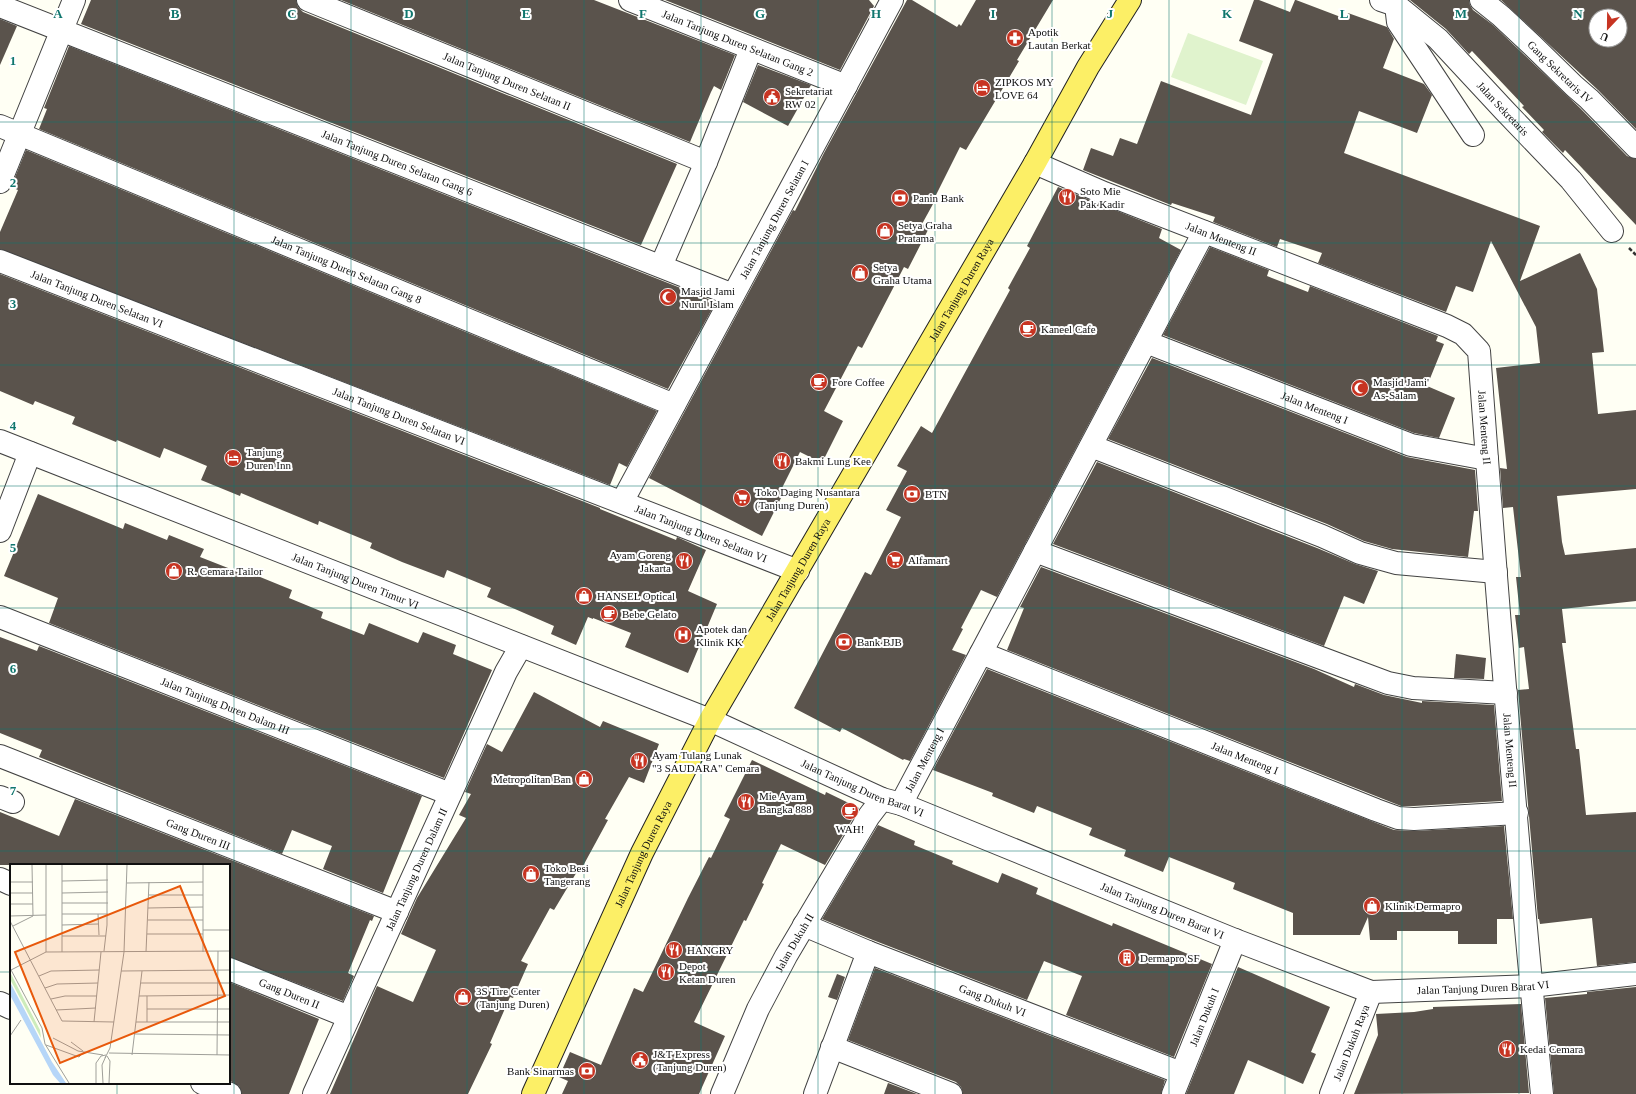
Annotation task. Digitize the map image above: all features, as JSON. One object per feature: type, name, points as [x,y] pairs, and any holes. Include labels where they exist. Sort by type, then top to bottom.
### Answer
[{"type":"main road","name":"Jalan Tanjung Duren Raya","points":[[533,1094],[642,853],[710,720],[1035,163],[1088,67],[1130,0]]},
{"type":"street","points":[[0,182],[10,129],[62,30],[74,0]]},
{"type":"street","name":"Jalan Tanjung Duren Selatan II","points":[[308,0],[706,162]]},
{"type":"street","name":"Jalan Tanjung Duren Selatan Gang 2","points":[[630,0],[846,86]]},
{"type":"street","name":"Jalan Tanjung Duren Selatan I","points":[[622,502],[892,0]]},
{"type":"street","name":"Gang Sekretaris IV","points":[[1481,0],[1590,99],[1636,146]]},
{"type":"street","points":[[1393,2],[1398,22],[1473,135]]},
{"type":"street","name":"Jalan Sekretaris","points":[[1393,2],[1438,39],[1571,180],[1612,231]]},
{"type":"street","name":"Jalan Tanjung Duren Selatan Gang 6","points":[[0,6],[733,295]]},
{"type":"street","points":[[661,266],[706,162],[751,49]]},
{"type":"street","name":"Jalan Tanjung Duren Selatan Gang 8","points":[[10,129],[674,405]]},
{"type":"street","name":"Jalan Menteng II","points":[[1035,163],[1104,193],[1447,326],[1463,334],[1479,351],[1506,693],[1531,986],[1542,1094]]},
{"type":"street","name":"Jalan Menteng I","points":[[891,801],[981,653],[1204,232]]},
{"type":"street","name":"Jalan Tanjung Duren Selatan VI","points":[[0,261],[798,570]]},
{"type":"street","name":"Jalan Menteng I","points":[[1146,342],[1405,443],[1487,459]]},
{"type":"street","name":"Jalan Tanjung Duren Timur VI","points":[[0,442],[710,720]]},
{"type":"street","points":[[1091,446],[1360,553],[1396,563],[1496,572]]},
{"type":"street","points":[[0,531],[30,453]]},
{"type":"street","points":[[1035,551],[1388,683],[1412,688],[1506,693]]},
{"type":"street","name":"Jalan Tanjung Duren Dalam III","points":[[0,617],[450,794]]},
{"type":"street","name":"Jalan Tanjung Duren Dalam II","points":[[314,1094],[506,672],[521,646]]},
{"type":"street","name":"Jalan Menteng I","points":[[981,653],[1398,818],[1429,818],[1517,813]]},
{"type":"street","name":"Jalan Tanjung Duren Barat VI","points":[[710,720],[891,801],[1235,940],[1371,992],[1531,986],[1636,974]]},
{"type":"street","name":"Gang Duren III","points":[[0,756],[397,912]]},
{"type":"street","name":"Jalan Dukuh II","points":[[722,1094],[758,1009],[786,956],[869,816],[891,801]]},
{"type":"street","points":[[0,879],[10,884]]},
{"type":"street","name":"Gang Dukuh VI","points":[[804,925],[868,952],[1181,1073]]},
{"type":"street","name":"Jalan Dukuh I","points":[[1173,1094],[1235,940]]},
{"type":"street","points":[[815,1094],[868,952]]},
{"type":"street","name":"Gang Duren II","points":[[230,969],[349,1017]]},
{"type":"street","name":"Jalan Dukuh Raya","points":[[1331,1094],[1371,992]]},
{"type":"street","points":[[0,1003],[10,1008]]},
{"type":"street","points":[[832,1047],[951,1094]]},
{"type":"street","points":[[205,1084],[230,1094]]},
{"type":"green space","points":[[1188,33],[1263,61],[1246,105],[1171,77]]},
{"type":"building","points":[[91,0],[296,0],[298,7],[303,12],[677,164],[641,245],[81,24]]},
{"type":"building","points":[[341,0],[594,0],[735,55],[721,90],[714,86],[690,142]]},
{"type":"building","points":[[665,0],[869,0],[874,6],[840,70]]},
{"type":"building","points":[[907,0],[912,0],[957,27],[959,24],[961,26],[976,0],[1053,0],[966,150],[960,147],[922,224],[929,228],[908,269],[904,267],[862,348],[858,346],[824,411],[843,421],[822,463],[800,452],[781,490],[784,492],[762,536],[649,478],[793,210],[795,211],[824,153]]},
{"type":"building","points":[[1254,0],[1259,0],[1290,12],[1296,0],[1346,19],[1348,13],[1387,27],[1394,39],[1383,68],[1424,84],[1432,95],[1417,133],[1359,111],[1344,153],[1540,226],[1520,281],[1580,253],[1597,289],[1604,352],[1592,353],[1598,414],[1636,410],[1636,489],[1557,496],[1562,542],[1565,555],[1636,548],[1636,601],[1562,609],[1566,643],[1562,643],[1576,749],[1579,749],[1586,815],[1636,812],[1636,962],[1597,966],[1592,918],[1540,924],[1538,919],[1518,690],[1529,689],[1524,647],[1519,648],[1515,615],[1520,615],[1516,577],[1521,577],[1513,507],[1503,508],[1500,468],[1507,469],[1496,368],[1540,363],[1536,327],[1491,241],[1473,292],[1456,286],[1446,312],[1318,263],[1322,253],[1280,239],[1277,247],[1213,222],[1215,217],[1172,203],[1171,205],[1083,170],[1091,148],[1113,156],[1120,138],[1137,144],[1161,81],[1251,115],[1273,54],[1239,41]]},
{"type":"building","points":[[1410,0],[1469,0],[1473,10],[1493,25],[1580,108],[1627,156],[1636,159],[1636,225],[1565,150],[1563,153],[1542,132],[1544,130],[1522,107],[1524,106],[1472,51],[1469,54],[1446,29]]},
{"type":"building","points":[[1501,0],[1636,0],[1636,129],[1598,90]]},
{"type":"building","points":[[0,19],[17,26],[0,65]]},
{"type":"building","points":[[69,46],[716,302],[668,389],[39,129],[47,109],[44,108]]},
{"type":"building","name":"Sekretariat RW 02","points":[[758,65],[811,85],[788,126],[743,102]]},
{"type":"building","points":[[26,150],[657,411],[627,467],[619,463],[610,485],[0,249],[0,232],[18,190],[11,187]]},
{"type":"building","points":[[1058,187],[1162,229],[1159,238],[1181,250],[997,597],[981,590],[961,628],[963,629],[952,650],[966,655],[910,761],[903,760],[842,728],[840,732],[794,708],[865,572],[871,575],[901,517],[886,510],[907,471],[897,466],[921,426],[932,433],[1010,290],[1008,288],[1030,248],[1027,246]]},
{"type":"building","points":[[1210,247],[1269,270],[1267,276],[1308,292],[1310,286],[1438,336],[1436,341],[1444,344],[1427,386],[1455,398],[1439,438],[1414,433],[1163,335]]},
{"type":"building","points":[[0,274],[600,508],[676,540],[677,537],[706,550],[688,591],[717,604],[688,673],[625,647],[631,633],[593,618],[588,617],[576,645],[551,634],[554,626],[487,597],[491,588],[447,570],[444,578],[402,562],[370,548],[372,543],[319,521],[318,525],[241,493],[240,496],[201,480],[207,466],[164,448],[160,458],[117,440],[116,442],[72,424],[75,417],[35,401],[33,405],[0,391]]},
{"type":"building","points":[[1152,358],[1407,457],[1475,470],[1478,511],[1474,511],[1468,557],[1392,549],[1364,541],[1327,524],[1108,439]]},
{"type":"building","points":[[1097,462],[1355,564],[1378,571],[1364,604],[1344,596],[1324,646],[1053,544]]},
{"type":"building","points":[[38,494],[123,529],[125,523],[167,540],[169,535],[204,549],[200,557],[251,577],[253,574],[292,590],[289,598],[323,612],[321,618],[364,635],[369,623],[418,643],[423,632],[456,645],[453,654],[492,670],[444,778],[49,623],[58,598],[4,576]]},
{"type":"building","points":[[1041,567],[1314,669],[1354,687],[1355,684],[1384,695],[1422,703],[1422,701],[1494,705],[1502,801],[1401,806],[1007,650],[1024,608],[1020,607]]},
{"type":"building","points":[[0,637],[37,651],[39,646],[422,796],[383,893],[323,869],[332,846],[292,830],[282,854],[39,757],[42,750],[0,733]]},
{"type":"building","points":[[1456,654],[1486,658],[1484,679],[1454,678]]},
{"type":"building","points":[[987,669],[1394,830],[1415,831],[1504,826],[1513,919],[1497,919],[1497,944],[1458,944],[1458,931],[1397,931],[1397,940],[1370,940],[1368,917],[1360,935],[1293,935],[1293,913],[1233,889],[1235,883],[1169,857],[1163,872],[1124,856],[1126,850],[1089,835],[1092,828],[1037,806],[1034,813],[992,796],[993,793],[933,770]]},
{"type":"building","points":[[534,692],[600,727],[603,721],[659,744],[644,783],[629,777],[605,819],[608,820],[583,866],[581,865],[554,910],[550,908],[521,961],[528,964],[513,998],[510,997],[490,1043],[492,1044],[468,1094],[330,1094],[377,986],[413,1002],[436,950],[401,934],[417,898],[466,818],[459,815],[471,794],[465,792],[487,744],[502,752]]},
{"type":"building","points":[[752,760],[825,795],[826,792],[859,808],[825,865],[781,844],[746,921],[744,920],[694,1022],[725,1036],[699,1094],[562,1094],[568,1081],[559,1077],[570,1052],[601,1065],[634,988],[643,992],[688,898],[709,857],[711,858],[730,819],[724,816]]},
{"type":"building","points":[[75,799],[374,916],[372,921],[370,920],[348,973],[354,976],[343,1001],[230,957],[230,864],[0,865],[0,812],[59,836]]},
{"type":"building","points":[[878,825],[915,841],[914,845],[953,861],[952,864],[998,883],[1002,873],[1038,888],[1036,894],[1112,926],[1113,923],[1212,964],[1174,1057],[1066,1015],[1082,976],[1044,961],[1027,1000],[822,919]]},
{"type":"building","points":[[1238,967],[1330,1007],[1311,1052],[1316,1054],[1303,1084],[1248,1060],[1234,1094],[1186,1094]]},
{"type":"building","points":[[875,968],[1165,1080],[1161,1094],[963,1094],[961,1087],[956,1082],[848,1040]]},
{"type":"building","points":[[837,974],[845,977],[837,1000],[828,997]]},
{"type":"building","points":[[230,982],[319,1019],[289,1094],[242,1094],[239,1086],[230,1081]]},
{"type":"building","points":[[1636,987],[1636,1094],[1554,1094],[1545,998]]},
{"type":"building","points":[[1521,1004],[1529,1093],[1354,1094],[1378,1035],[1376,1014],[1414,1012],[1433,1009],[1433,1007]]},
{"type":"building","points":[[888,1083],[917,1094],[884,1094]]},
{"type":"place","name":"Apotik Lautan Berkat","points":[[1015,38]]},
{"type":"place","name":"ZIPKOS MY LOVE 64","points":[[982,88]]},
{"type":"place","name":"Sekretariat RW 02","points":[[772,97]]},
{"type":"place","name":"Soto Mie Pak Kadir","points":[[1067,197]]},
{"type":"place","name":"Panin Bank","points":[[900,198]]},
{"type":"place","name":"Setya Graha Pratama","points":[[885,231]]},
{"type":"place","name":"Setya Graha Utama","points":[[860,273]]},
{"type":"place","name":"Masjid Jami Nurul Islam","points":[[668,297]]},
{"type":"place","name":"Kaneel Cafe","points":[[1028,329]]},
{"type":"place","name":"Fore Coffee","points":[[819,382]]},
{"type":"place","name":"Masjid Jami' As-Salam","points":[[1360,388]]},
{"type":"place","name":"Tanjung Duren Inn","points":[[233,458]]},
{"type":"place","name":"Bakmi Lung Kee","points":[[782,461]]},
{"type":"place","name":"BTN","points":[[912,494]]},
{"type":"place","name":"Toko Daging Nusantara (Tanjung Duren)","points":[[742,498]]},
{"type":"place","name":"Alfamart","points":[[895,560]]},
{"type":"place","name":"Ayam Goreng Jakarta","points":[[684,561]]},
{"type":"place","name":"R. Cemara Tailor","points":[[174,571]]},
{"type":"place","name":"HANSEL Optical","points":[[584,596]]},
{"type":"place","name":"Bebe Gelato","points":[[609,614]]},
{"type":"place","name":"Apotek dan Klinik KK","points":[[683,635]]},
{"type":"place","name":"Bank BJB","points":[[844,642]]},
{"type":"place","name":"Ayam Tulang Lunak \"3 SAUDARA\" Cemara","points":[[639,761]]},
{"type":"place","name":"Metropolitan Ban","points":[[584,779]]},
{"type":"place","name":"Mie Ayam Bangka 888","points":[[746,802]]},
{"type":"place","name":"WAH!","points":[[850,811]]},
{"type":"place","name":"Toko Besi Tangerang","points":[[531,874]]},
{"type":"place","name":"Klinik Dermapro","points":[[1372,906]]},
{"type":"place","name":"HANGRY","points":[[674,950]]},
{"type":"place","name":"Dermapro SF","points":[[1127,958]]},
{"type":"place","name":"Depot Ketan Duren","points":[[666,972]]},
{"type":"place","name":"3S Tire Center (Tanjung Duren)","points":[[463,997]]},
{"type":"place","name":"Kedai Cemara","points":[[1507,1049]]},
{"type":"place","name":"J&T Express (Tanjung Duren)","points":[[640,1060]]},
{"type":"place","name":"Bank Sinarmas","points":[[587,1071]]}]
